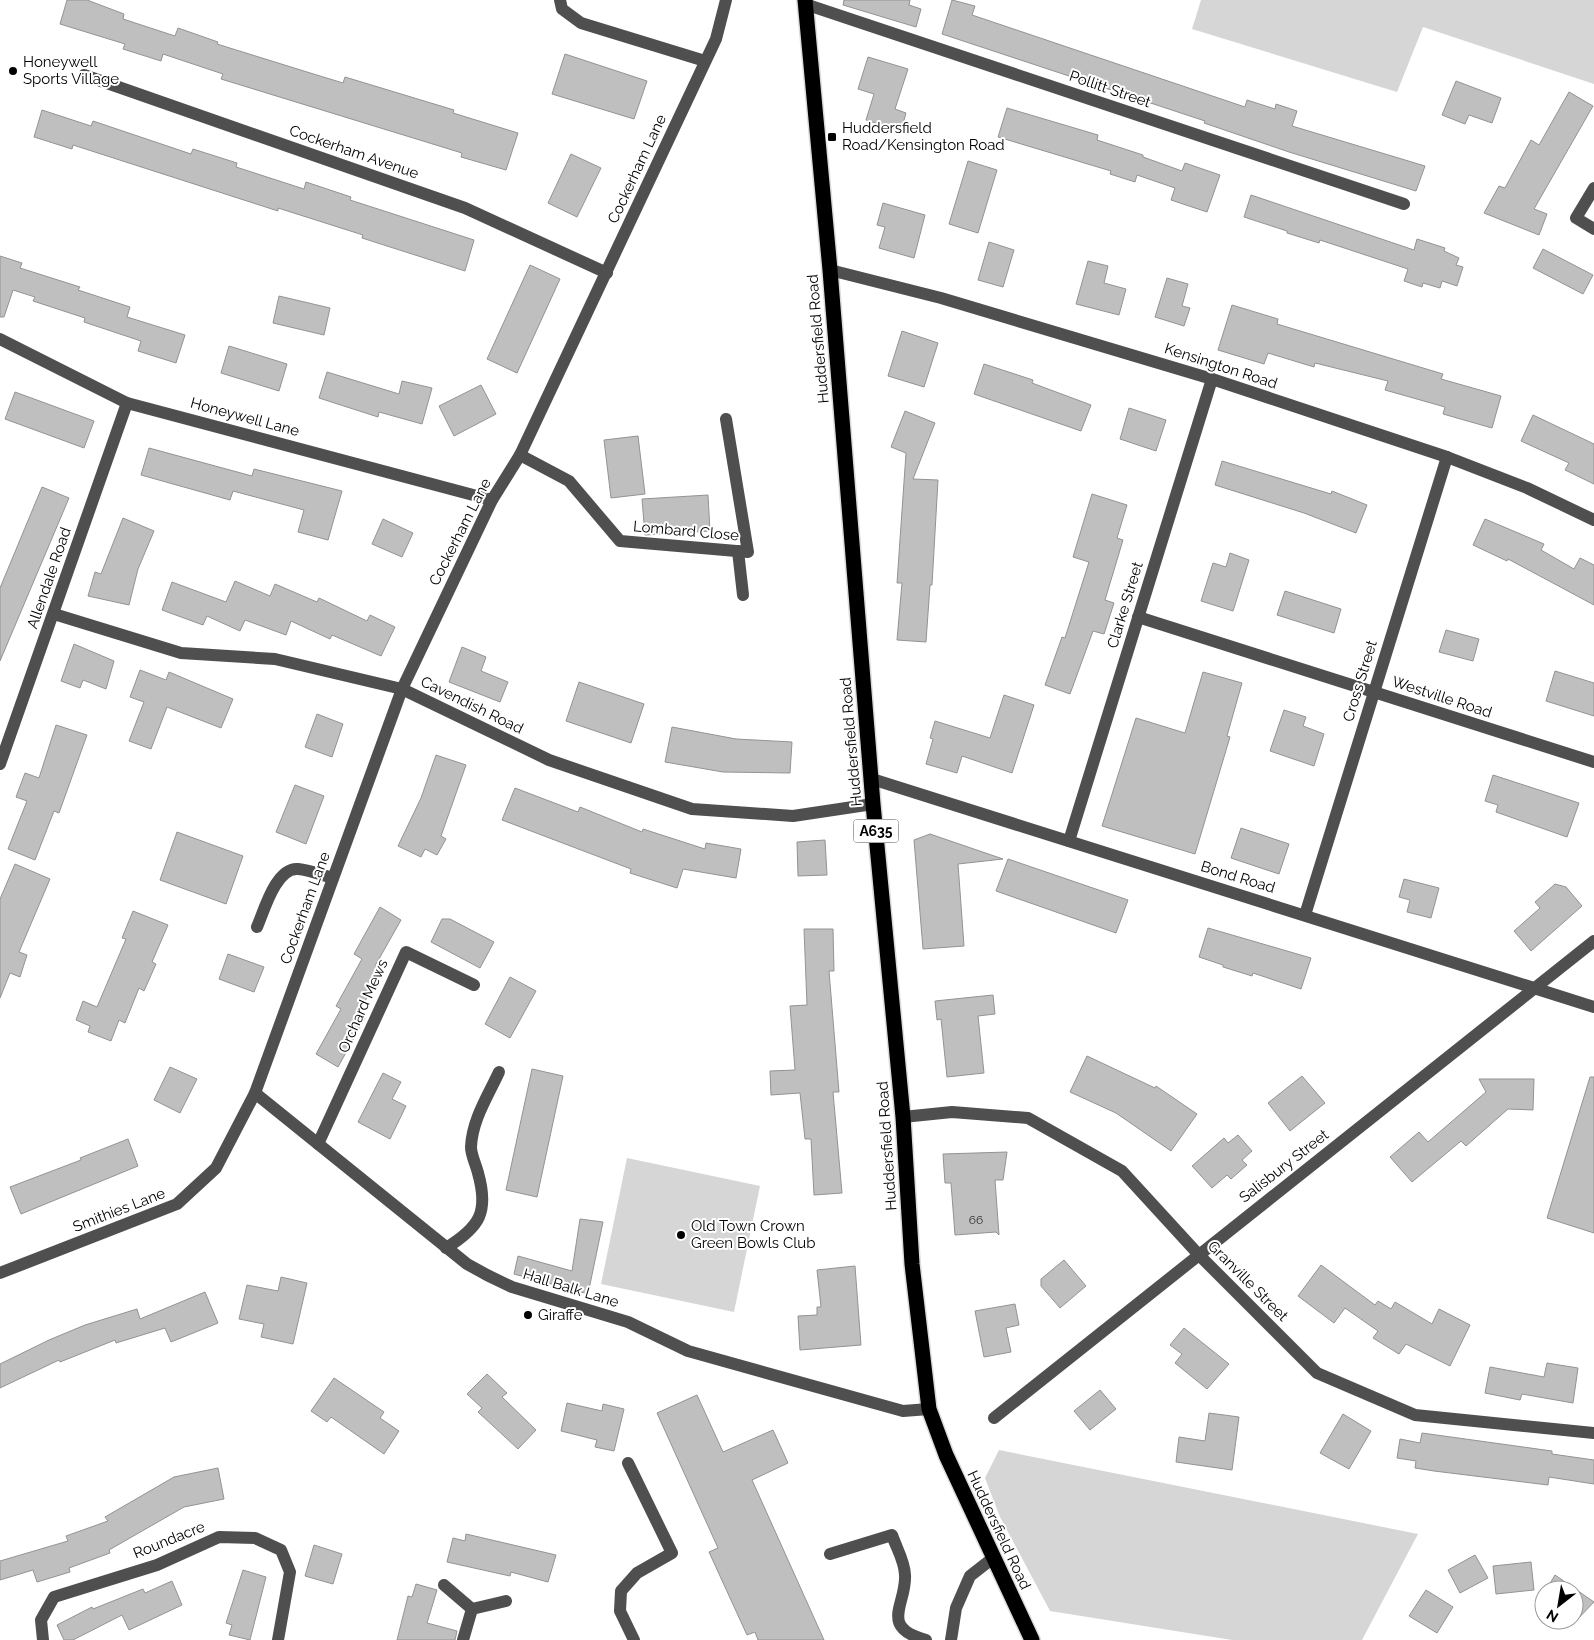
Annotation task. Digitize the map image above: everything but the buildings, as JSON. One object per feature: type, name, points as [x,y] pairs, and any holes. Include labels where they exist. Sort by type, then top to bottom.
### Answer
[{"type":"highway","name":"Huddersfield Road","points":[[805,2],[903,1117],[912,1264],[929,1409],[946,1455],[1032,1640]]},
{"type":"street","points":[[560,0],[562,9],[581,23],[705,61]]},
{"type":"street","name":"Cockerham Lane","points":[[255,1093],[402,689],[492,500],[520,455],[608,273],[716,40],[726,0]]},
{"type":"street","name":"Pollitt Street","points":[[805,2],[1404,204]]},
{"type":"street","name":"Cockerham Avenue","points":[[84,75],[465,208],[608,273]]},
{"type":"street","points":[[1594,188],[1576,218],[1594,229]]},
{"type":"street","name":"Kensington Road","points":[[830,270],[941,298],[1212,379],[1447,457],[1527,488],[1594,520]]},
{"type":"street","name":"Honeywell Lane","points":[[0,339],[127,403],[492,500]]},
{"type":"street","name":"Clarke Street","points":[[1069,841],[1212,379]]},
{"type":"street","name":"Allendale Road","points":[[0,764],[127,403]]},
{"type":"street","name":"Lombard Close","points":[[520,455],[569,481],[620,541],[748,552],[726,419]]},
{"type":"street","name":"Cross Street","points":[[1305,915],[1447,457]]},
{"type":"street","points":[[738,551],[742,595]]},
{"type":"street","name":"Cavendish Road","points":[[54,614],[181,653],[274,659],[402,689],[549,760],[692,809],[793,816],[874,804]]},
{"type":"street","name":"Westville Road","points":[[1138,617],[1594,762]]},
{"type":"street","name":"Bond Road","points":[[872,779],[1594,1007]]},
{"type":"street","points":[[257,927],[272,892],[285,874],[292,869],[300,869],[333,878]]},
{"type":"street","name":"Salisbury Street","points":[[994,1418],[1594,940]]},
{"type":"street","name":"Orchard Mews","points":[[318,1144],[406,952],[474,985]]},
{"type":"street","points":[[446,1248],[467,1235],[481,1217],[483,1193],[471,1148],[476,1121],[499,1072]]},
{"type":"street","name":"Hall Balk Lane","points":[[255,1093],[467,1264],[512,1287],[628,1322],[688,1351],[903,1411],[929,1409]]},
{"type":"street","name":"Smithies Lane","points":[[0,1273],[177,1204],[216,1168],[255,1093]]},
{"type":"street","name":"Granville Street","points":[[903,1117],[952,1112],[1028,1118],[1122,1171],[1199,1255],[1317,1373],[1415,1415],[1594,1434]]},
{"type":"street","points":[[628,1463],[672,1554],[637,1573],[621,1591],[620,1612],[634,1640]]},
{"type":"street","points":[[830,1554],[892,1535],[906,1577],[897,1615],[900,1624],[908,1632],[926,1640]]},
{"type":"street","name":"Roundacre","points":[[43,1640],[41,1620],[54,1596],[156,1565],[220,1536],[255,1538],[281,1550],[290,1572],[278,1640]]},
{"type":"street","points":[[951,1640],[956,1608],[970,1576],[993,1558]]},
{"type":"street","points":[[444,1585],[472,1609]]},
{"type":"street","points":[[472,1609],[506,1601]]},
{"type":"street","points":[[464,1640],[472,1609]]},
{"type":"shaded area","points":[[1201,0],[1594,0],[1594,84],[1423,27],[1397,92],[1192,29]]},
{"type":"shaded area","name":"Old Town Crown Green Bowls Club","points":[[627,1158],[760,1186],[734,1312],[601,1284]]},
{"type":"shaded area","points":[[999,1450],[1418,1534],[1362,1640],[1232,1640],[1050,1611],[1000,1517],[985,1478]]},
{"type":"place","name":"Honeywell Sports Village","points":[[13,71]]},
{"type":"place","name":"Huddersfield Road/Kensington Road","points":[[832,137]]},
{"type":"place","name":"Old Town Crown Green Bowls Club","points":[[681,1235]]},
{"type":"place","name":"Giraffe","points":[[528,1315]]}]
